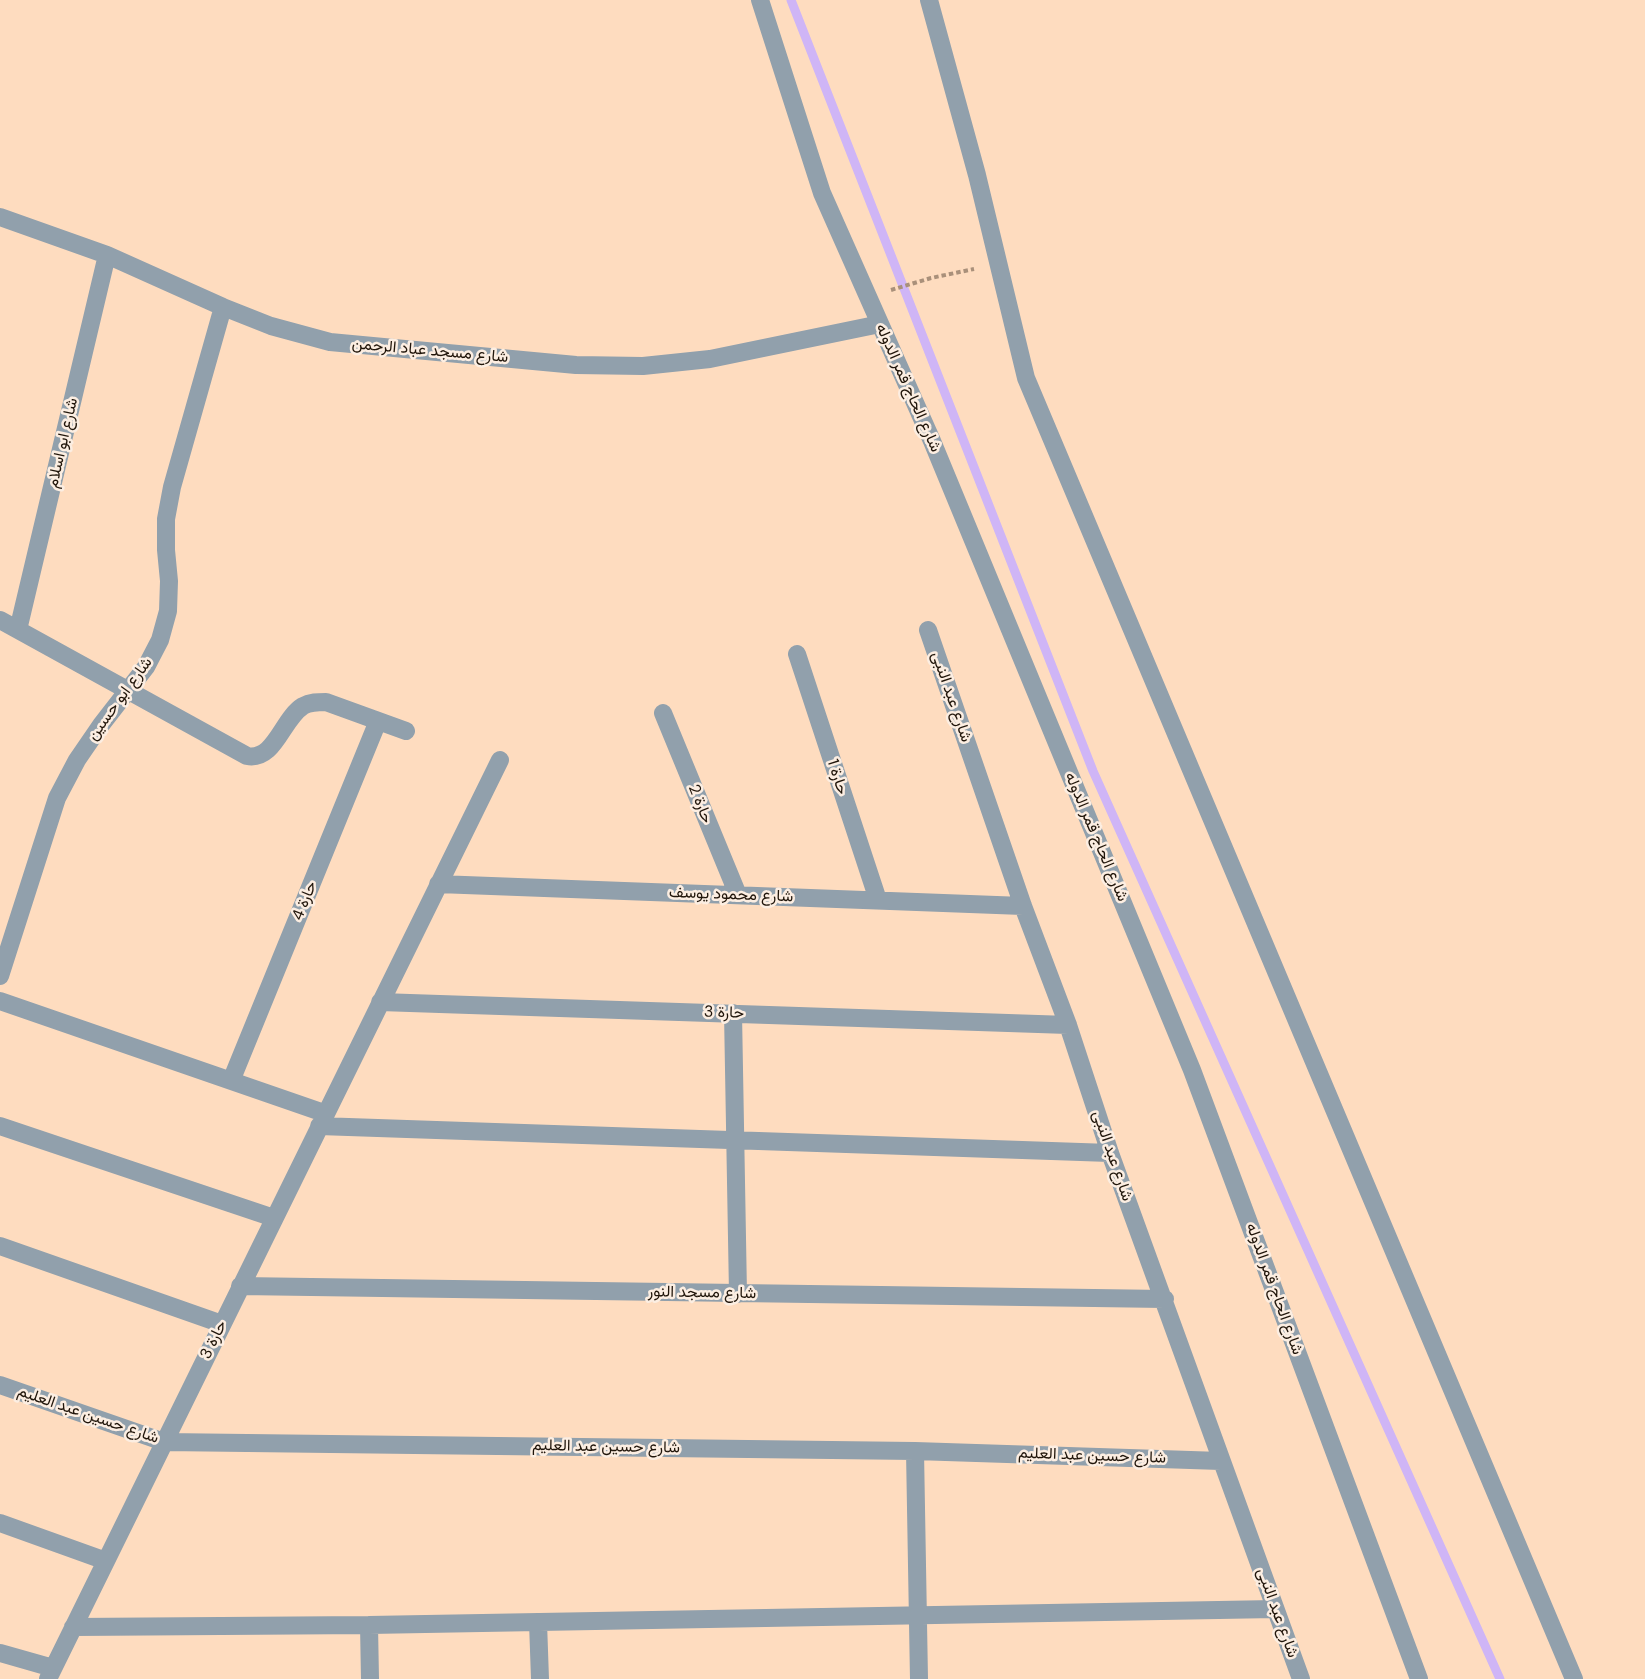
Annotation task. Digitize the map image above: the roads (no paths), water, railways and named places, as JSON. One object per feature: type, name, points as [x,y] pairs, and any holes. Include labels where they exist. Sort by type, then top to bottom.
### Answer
[{"type":"street","name":"شارع الحاج قمر الدوله","points":[[760,0],[822,193],[932,441],[1192,1070],[1419,1679]]},
{"type":"street","points":[[928,0],[977,175],[1026,378],[1574,1679]]},
{"type":"street","name":"شارع مسجد عباد الرحمن","points":[[0,217],[107,255],[271,326],[330,342],[576,365],[643,366],[710,360],[880,324]]},
{"type":"street","name":"شارع ابو اسلام","points":[[18,630],[107,255]]},
{"type":"street","name":"شارع ابو حسين","points":[[0,976],[57,798],[77,760],[146,667],[160,640],[168,611],[166,519],[172,487],[223,307]]},
{"type":"street","points":[[0,620],[247,756],[254,757],[266,753],[296,712],[304,705],[315,702],[326,702],[406,731]]},
{"type":"street","name":"شارع عبد النبى","points":[[928,630],[1023,906],[1068,1025],[1110,1153],[1165,1299],[1221,1461],[1301,1679]]},
{"type":"street","name":"حارة 1","points":[[797,654],[878,900]]},
{"type":"street","name":"حارة 2","points":[[663,713],[738,895]]},
{"type":"street","name":"حارة 4","points":[[231,1081],[378,722]]},
{"type":"street","name":"حارة 3","points":[[50,1674],[500,760]]},
{"type":"street","name":"شارع محمود يوسف","points":[[438,884],[1023,906]]},
{"type":"street","points":[[0,1001],[231,1081],[322,1120],[735,1140],[1110,1153]]},
{"type":"street","name":"حارة 3","points":[[380,1002],[1068,1025]]},
{"type":"street","points":[[733,1013],[738,1294]]},
{"type":"street","points":[[0,1126],[274,1218]]},
{"type":"street","points":[[0,1246],[222,1324]]},
{"type":"street","name":"شارع مسجد النور","points":[[240,1286],[1165,1299]]},
{"type":"street","name":"شارع حسين عبد العليم","points":[[0,1385],[164,1442],[915,1451],[1221,1461]]},
{"type":"street","points":[[915,1451],[919,1679]]},
{"type":"street","points":[[0,1523],[106,1561]]},
{"type":"street","points":[[73,1627],[369,1625],[1275,1609]]},
{"type":"street","points":[[538,1622],[540,1679]]},
{"type":"street","points":[[369,1625],[370,1679]]},
{"type":"street","points":[[0,1653],[50,1674]]},
{"type":"waterway","points":[[791,0],[1093,771],[1500,1679]]}]
